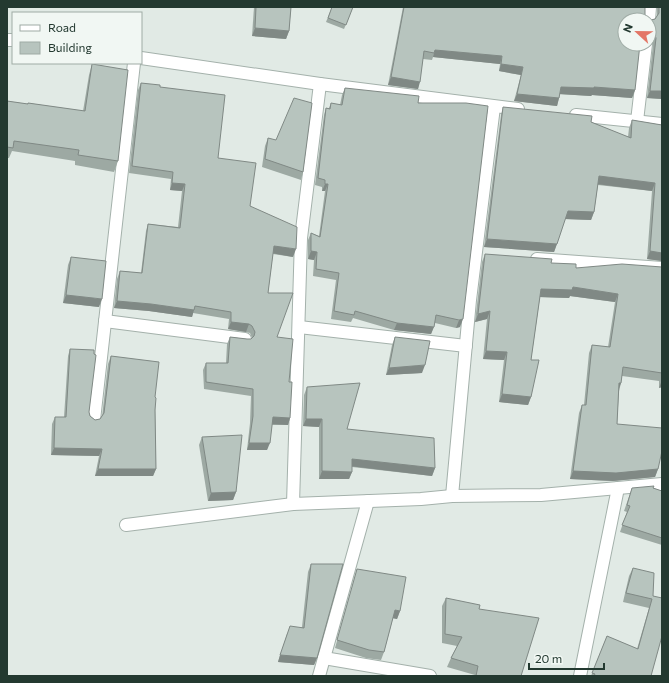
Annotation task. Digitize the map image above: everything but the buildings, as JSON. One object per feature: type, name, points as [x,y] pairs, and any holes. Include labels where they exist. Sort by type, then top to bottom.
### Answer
[{"type":"street","points":[[637,121],[645,52]]},
{"type":"street","points":[[142,58],[320,84],[526,110]]},
{"type":"street","points":[[94,420],[134,64]]},
{"type":"street","points":[[294,504],[301,238],[320,84]]},
{"type":"street","points":[[452,496],[466,346],[480,254],[494,107]]},
{"type":"street","points":[[566,114],[662,124]]},
{"type":"street","points":[[522,258],[662,268]]},
{"type":"street","points":[[105,321],[245,339]]},
{"type":"street","points":[[299,327],[466,346]]},
{"type":"street","points":[[126,525],[294,504],[421,499],[452,496],[541,495],[662,484]]},
{"type":"street","points":[[580,676],[618,488]]},
{"type":"street","points":[[319,676],[368,501]]},
{"type":"street","points":[[324,658],[430,676]]}]
